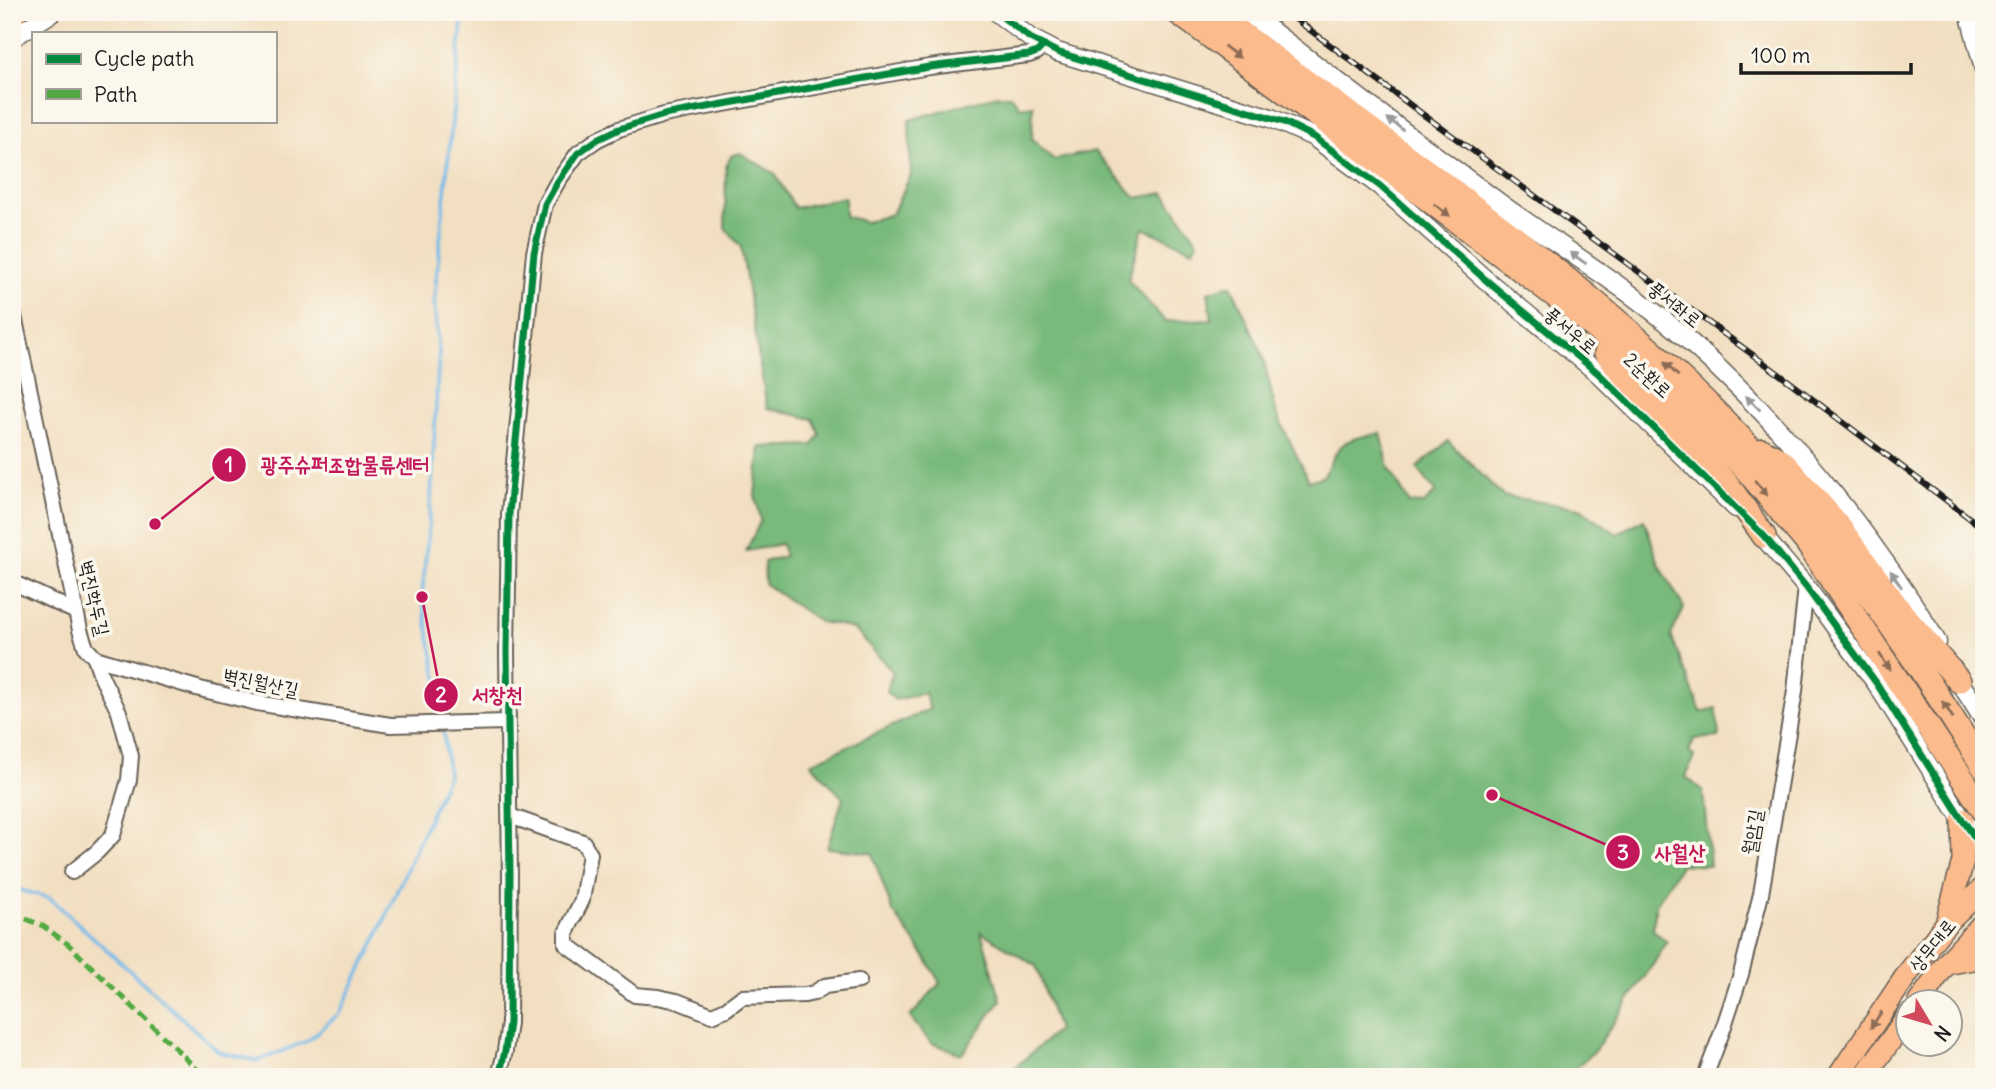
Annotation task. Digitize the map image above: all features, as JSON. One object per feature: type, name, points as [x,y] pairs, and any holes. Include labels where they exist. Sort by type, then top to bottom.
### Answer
[{"type":"highway","name":"2순환로","points":[[1177,12],[1519,240],[1595,300],[1668,366],[1738,435],[1819,528],[1926,675],[1984,768]]},
{"type":"highway","name":"2순환로","points":[[1213,12],[1567,305],[1665,391],[1743,466],[1799,534],[1984,811]]},
{"type":"highway","points":[[1567,305],[1641,396],[1726,482],[1763,536]]},
{"type":"highway","points":[[1738,435],[1783,462],[1835,521],[1901,612],[1959,681]]},
{"type":"main road","points":[[1945,925],[1963,861],[1962,819]]},
{"type":"main road","name":"상무대로","points":[[1838,1077],[1908,973],[1945,925],[1984,887]]},
{"type":"main road","name":"상무대로","points":[[1929,988],[1946,964],[1984,922]]},
{"type":"main road","points":[[1946,964],[1984,957]]},
{"type":"main road","points":[[1864,1077],[1895,1034]]},
{"type":"street","points":[[12,38],[53,12]]},
{"type":"street","name":"풍서우로","points":[[996,12],[1030,38],[1057,52],[1284,122],[1314,137],[1380,186],[1487,281],[1598,373],[1763,536],[1806,587],[1877,684],[1984,850]]},
{"type":"street","name":"풍서좌로","points":[[1247,12],[1503,206],[1632,295],[1688,340],[1771,422],[1873,544],[1934,636],[1984,720]]},
{"type":"street","points":[[1969,12],[1984,69]]},
{"type":"street","points":[[499,1077],[509,1023],[509,514],[534,253],[545,204],[569,163],[578,153],[607,134],[664,116],[929,68],[1029,55],[1044,45]]},
{"type":"street","name":"벽진학두길","points":[[12,306],[76,612],[86,648],[95,658],[120,712],[131,756],[129,780],[113,835],[72,872]]},
{"type":"street","points":[[12,582],[76,612]]},
{"type":"street","name":"월암길","points":[[1705,1077],[1741,974],[1761,894],[1795,691],[1806,587]]},
{"type":"street","name":"벽진월산길","points":[[95,658],[257,704],[390,724],[507,722]]},
{"type":"street","points":[[510,816],[583,842],[590,854],[582,900],[566,933],[566,944],[635,995],[658,996],[712,1014],[726,1009],[742,997],[804,995],[814,993],[825,986],[859,981]]},
{"type":"street","points":[[1962,819],[1977,828],[1984,827]]},
{"type":"green space","points":[[998,95],[1010,95],[1020,107],[1033,105],[1032,139],[1054,160],[1095,151],[1136,198],[1164,193],[1198,242],[1193,250],[1143,228],[1128,280],[1165,321],[1212,319],[1208,292],[1231,285],[1262,353],[1277,415],[1309,481],[1324,476],[1339,448],[1350,440],[1381,433],[1389,468],[1409,503],[1424,504],[1436,492],[1417,468],[1448,441],[1503,496],[1580,508],[1617,534],[1644,519],[1659,564],[1684,608],[1671,635],[1701,712],[1716,708],[1719,737],[1694,739],[1689,752],[1695,757],[1685,776],[1703,791],[1710,866],[1681,864],[1656,904],[1653,930],[1667,942],[1595,1050],[1566,1077],[1004,1077],[1058,1030],[1036,966],[981,932],[1001,1000],[962,1054],[931,1043],[910,1017],[940,983],[892,910],[872,853],[827,848],[843,798],[811,763],[930,709],[924,693],[895,700],[886,692],[893,672],[855,630],[820,622],[765,584],[764,562],[785,556],[781,544],[746,551],[761,520],[755,495],[760,447],[813,445],[820,434],[813,419],[767,408],[741,247],[725,228],[726,166],[731,156],[740,153],[775,174],[795,208],[845,197],[845,216],[866,222],[892,214],[911,175],[909,120]]},
{"type":"waterway","points":[[443,721],[422,597],[431,499],[439,353],[434,302],[463,12]]},
{"type":"waterway","points":[[12,888],[50,898],[219,1052],[258,1061],[307,1041],[340,1013],[376,939],[448,775],[443,728]]},
{"type":"railway","points":[[1286,12],[1790,382],[1984,529]]},
{"type":"marked path","points":[[12,913],[43,926],[68,944],[205,1077]]},
{"type":"cycle path","points":[[996,12],[1030,38],[1057,52],[1284,122],[1314,137],[1380,186],[1487,281],[1598,373],[1764,536],[1806,587],[1877,684],[1984,850]]},
{"type":"cycle path","points":[[499,1077],[509,1023],[509,514],[534,253],[545,204],[578,153],[619,129],[664,115],[843,82],[929,67],[1029,55],[1044,45]]},
{"type":"place","name":"광주슈퍼조합물류센터","points":[[155,524]]},
{"type":"place","name":"서창천","points":[[422,597]]},
{"type":"place","name":"사월산","points":[[1492,795]]}]
